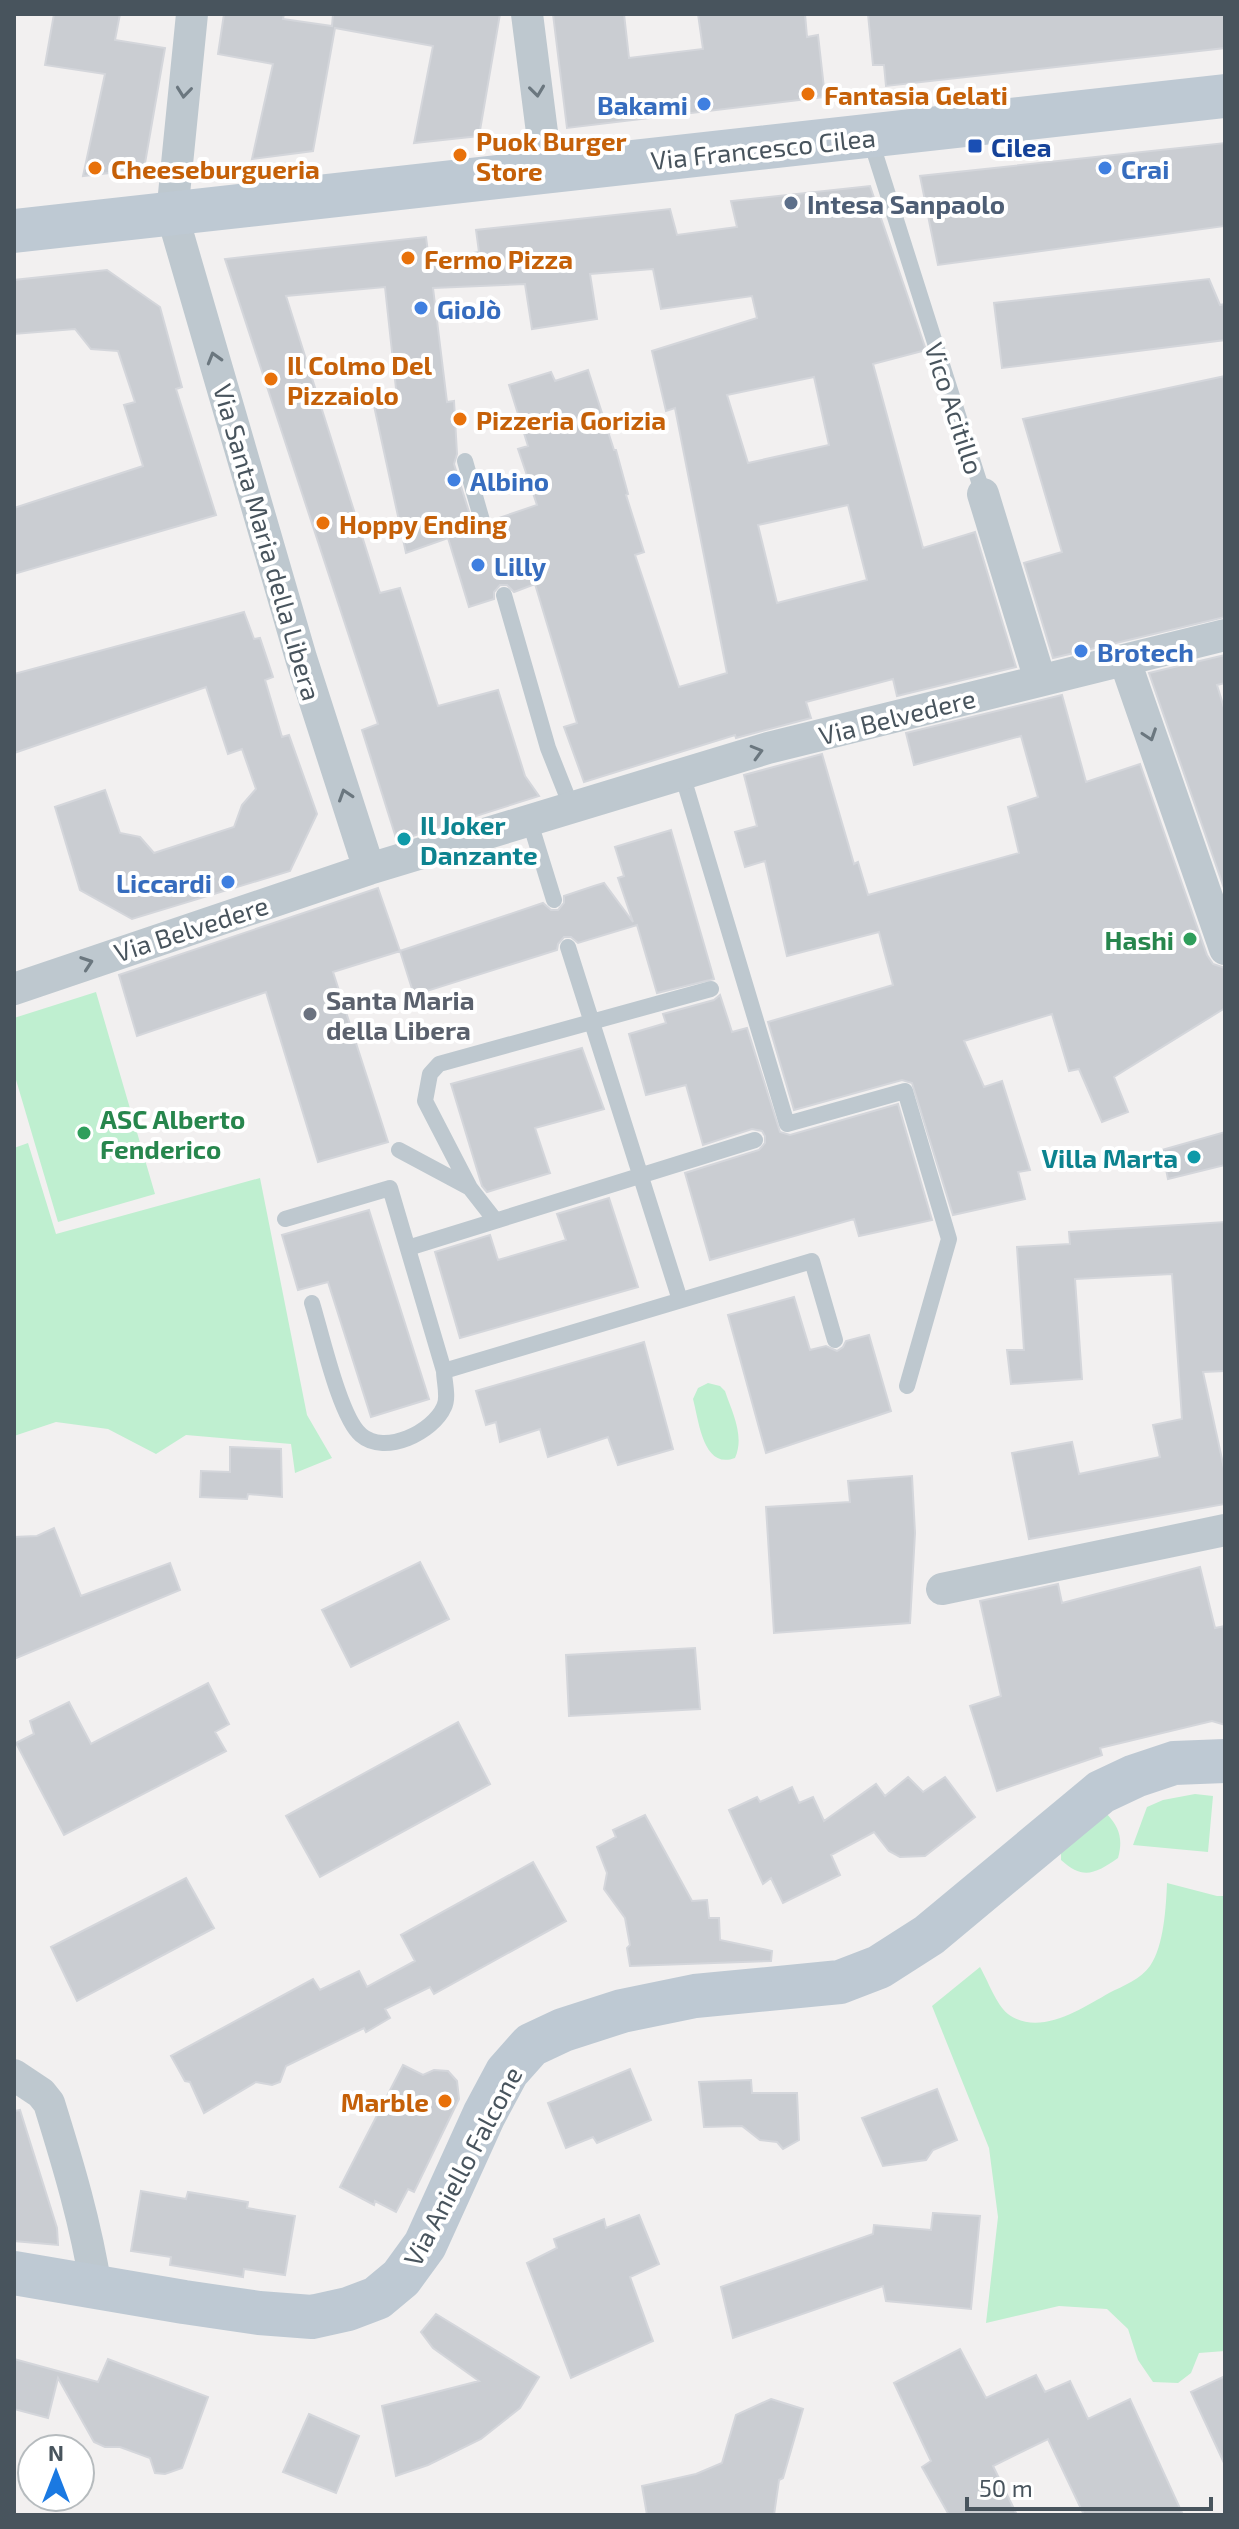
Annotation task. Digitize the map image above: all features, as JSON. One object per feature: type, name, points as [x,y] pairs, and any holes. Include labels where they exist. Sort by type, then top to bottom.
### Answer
[{"type":"street","points":[[172,214],[192,14]]},
{"type":"street","points":[[527,14],[547,172]]},
{"type":"street","name":"Via Francesco Cilea","points":[[14,231],[1225,96]]},
{"type":"street","name":"Via Santa Maria della Libera","points":[[172,214],[301,658],[369,869]]},
{"type":"street","name":"Vico Acitillo","points":[[983,494],[1040,680]]},
{"type":"street","name":"Via Belvedere","points":[[14,989],[369,869],[768,748],[1225,635]]},
{"type":"street","points":[[1125,661],[1225,949]]},
{"type":"street","points":[[942,1589],[1225,1530]]},
{"type":"street","name":"Via Aniello Falcone","points":[[14,2273],[259,2313],[312,2317],[348,2309],[377,2298],[401,2278],[425,2245],[507,2072],[531,2045],[563,2030],[622,2011],[695,1996],[840,1982],[879,1967],[929,1935],[1101,1792],[1174,1763],[1225,1761]]},
{"type":"street","points":[[14,2075],[41,2093],[49,2103],[89,2245],[96,2288]]},
{"type":"lane","name":"Vico Acitillo","points":[[869,136],[983,494]]},
{"type":"lane","points":[[465,461],[483,524]]},
{"type":"lane","points":[[504,595],[548,748],[571,806]]},
{"type":"lane","points":[[682,774],[787,1124],[905,1091],[949,1239],[907,1386]]},
{"type":"lane","points":[[529,819],[554,900]]},
{"type":"lane","points":[[568,947],[680,1300]]},
{"type":"lane","points":[[495,1220],[470,1188],[425,1101],[430,1074],[439,1064],[711,989]]},
{"type":"lane","points":[[408,1248],[755,1140]]},
{"type":"lane","points":[[399,1150],[470,1188]]},
{"type":"lane","points":[[285,1219],[390,1188],[444,1371],[446,1404],[433,1424],[411,1436],[386,1443],[362,1437],[350,1420],[312,1303]]},
{"type":"lane","points":[[444,1371],[812,1261],[835,1340]]},
{"type":"green space","name":"ASC Alberto Fenderico","points":[[96,992],[155,1194],[58,1222],[14,1073],[14,1018]]},
{"type":"green space","points":[[28,1143],[56,1234],[260,1178],[307,1415],[332,1458],[295,1473],[291,1444],[186,1435],[156,1454],[108,1429],[56,1422],[14,1436],[14,1148]]},
{"type":"green space","points":[[708,1383],[725,1391],[731,1407],[739,1441],[735,1458],[724,1460],[716,1457],[709,1450],[700,1430],[693,1399],[698,1388]]},
{"type":"green space","points":[[1195,1794],[1213,1796],[1208,1852],[1133,1845],[1147,1807],[1163,1800]]},
{"type":"green space","points":[[1107,1814],[1119,1834],[1118,1858],[1089,1872],[1076,1870],[1061,1860],[1061,1851]]},
{"type":"green space","points":[[1167,1883],[1225,1896],[1225,2351],[1199,2353],[1191,2373],[1178,2383],[1153,2382],[1138,2360],[1128,2329],[1107,2309],[1059,2306],[986,2323],[998,2217],[989,2148],[932,2006],[980,1967],[1000,2004],[1008,2014],[1020,2020],[1046,2022],[1086,2006],[1137,1978],[1150,1966],[1161,1937]]},
{"type":"building","points":[[54,14],[120,14],[115,40],[165,48],[144,169],[83,176],[105,74],[45,65]]},
{"type":"building","points":[[224,14],[284,14],[283,19],[332,26],[333,14],[500,14],[479,136],[414,143],[433,46],[335,28],[313,151],[252,159],[273,64],[218,54]]},
{"type":"building","points":[[553,14],[624,14],[629,58],[703,49],[698,14],[805,14],[807,37],[818,35],[825,97],[567,128]]},
{"type":"building","points":[[868,14],[1225,14],[1225,48],[886,86],[884,65],[873,65]]},
{"type":"building","points":[[1225,143],[1225,226],[938,265],[920,176]]},
{"type":"building","points":[[870,186],[926,350],[873,364],[923,548],[975,532],[1016,667],[897,696],[893,679],[806,702],[811,718],[736,738],[735,735],[584,782],[564,727],[577,723],[535,584],[514,592],[507,585],[500,585],[494,592],[494,599],[469,607],[448,538],[406,553],[373,401],[397,398],[385,287],[286,296],[380,593],[400,588],[438,706],[498,690],[525,776],[539,796],[397,841],[362,730],[378,724],[225,259],[426,237],[429,260],[479,252],[476,230],[670,209],[677,235],[737,227],[731,201]],"holes":[[[653,269],[661,309],[752,296],[757,318],[652,351],[666,411],[675,408],[727,673],[679,687],[635,555],[644,552],[616,450],[588,370],[555,381],[551,372],[509,385],[528,446],[518,449],[537,505],[493,520],[493,527],[487,534],[475,531],[454,464],[457,454],[454,401],[447,402],[433,288],[525,284],[532,329],[597,319],[590,274]],[[814,377],[829,445],[748,463],[727,395]],[[848,505],[867,580],[777,603],[758,525]]]},
{"type":"building","points":[[107,270],[160,307],[182,387],[176,389],[216,515],[14,574],[14,508],[143,466],[124,405],[135,402],[118,351],[91,349],[75,329],[14,334],[14,280]]},
{"type":"building","points":[[1209,279],[1220,305],[1225,304],[1225,340],[1002,368],[994,303]]},
{"type":"building","points":[[1225,376],[1225,617],[1053,658],[1024,563],[1062,552],[1023,419]]},
{"type":"building","points":[[244,612],[254,639],[260,638],[273,677],[265,680],[282,737],[289,735],[317,814],[290,871],[132,919],[80,890],[55,807],[105,790],[120,833],[140,837],[154,853],[234,827],[242,805],[256,789],[242,749],[228,754],[206,687],[14,753],[14,674]]},
{"type":"building","points":[[1225,655],[1225,683],[1217,685],[1225,711],[1225,891],[1149,673]]},
{"type":"building","points":[[1062,695],[1086,782],[1140,764],[1207,955],[1213,964],[1225,968],[1225,1008],[1114,1077],[1128,1112],[1102,1122],[1079,1069],[1069,1071],[1052,1014],[964,1041],[984,1087],[1002,1081],[1030,1170],[1018,1172],[1025,1199],[953,1215],[912,1083],[902,1080],[794,1110],[768,1022],[893,985],[879,932],[787,956],[765,861],[745,867],[735,832],[757,826],[744,775],[822,754],[854,864],[858,862],[868,895],[1019,853],[1008,807],[1038,797],[1021,736],[914,765],[906,733]]},
{"type":"building","points":[[671,830],[714,979],[657,993],[637,925],[578,943],[571,937],[564,937],[557,950],[414,995],[400,951],[543,903],[551,910],[558,910],[564,903],[564,896],[594,886],[604,883],[633,922],[618,878],[624,876],[615,847]]},
{"type":"building","name":"Santa Maria della Libera","points":[[378,888],[400,951],[333,972],[388,1142],[318,1162],[266,992],[137,1036],[119,975]]},
{"type":"building","points":[[720,995],[732,1032],[747,1028],[780,1132],[790,1135],[898,1104],[932,1220],[859,1236],[854,1219],[710,1260],[685,1173],[759,1150],[765,1143],[765,1136],[762,1131],[752,1129],[703,1145],[686,1085],[646,1095],[629,1034],[666,1023],[663,1014],[714,1000]]},
{"type":"building","points":[[582,1048],[604,1109],[535,1128],[550,1173],[487,1192],[482,1186],[451,1084]]},
{"type":"building","name":"Villa Marta","points":[[1225,1132],[1225,1165],[1168,1179],[1162,1150]]},
{"type":"building","points":[[609,1198],[638,1287],[460,1338],[435,1252],[490,1235],[498,1260],[566,1240],[557,1214]]},
{"type":"building","points":[[369,1210],[429,1399],[371,1417],[328,1282],[298,1290],[282,1235]]},
{"type":"building","points":[[1225,1222],[1225,1371],[1203,1372],[1225,1473],[1225,1504],[1029,1539],[1012,1453],[1072,1442],[1079,1474],[1160,1457],[1153,1425],[1182,1419],[1172,1274],[1075,1279],[1082,1379],[1011,1384],[1007,1350],[1024,1350],[1017,1247],[1070,1244],[1069,1232]]},
{"type":"building","points":[[794,1297],[810,1350],[826,1346],[837,1351],[846,1341],[869,1335],[891,1411],[766,1453],[728,1315]]},
{"type":"building","points":[[644,1342],[673,1449],[618,1465],[608,1437],[548,1457],[540,1429],[500,1442],[496,1422],[486,1425],[476,1391]]},
{"type":"building","points":[[230,1447],[281,1449],[282,1497],[248,1494],[247,1499],[200,1497],[201,1471],[230,1472]]},
{"type":"building","points":[[912,1476],[915,1533],[910,1623],[774,1633],[766,1507],[850,1502],[848,1481]]},
{"type":"building","points":[[54,1528],[81,1596],[170,1563],[180,1590],[14,1659],[14,1537],[37,1536]]},
{"type":"building","points":[[420,1562],[449,1619],[351,1667],[322,1610]]},
{"type":"building","points":[[1200,1567],[1215,1628],[1225,1626],[1225,1725],[1212,1721],[1100,1748],[1102,1755],[997,1791],[970,1706],[1001,1696],[980,1601],[1058,1584],[1062,1603]]},
{"type":"building","points":[[695,1648],[700,1709],[569,1716],[566,1655]]},
{"type":"building","points":[[208,1683],[229,1724],[215,1732],[226,1751],[64,1835],[16,1743],[34,1734],[30,1721],[69,1702],[91,1744]]},
{"type":"building","points":[[458,1722],[490,1784],[320,1877],[286,1816]]},
{"type":"building","points":[[908,1777],[923,1792],[945,1777],[975,1817],[925,1856],[900,1857],[889,1851],[874,1832],[831,1855],[840,1875],[783,1903],[771,1878],[763,1884],[729,1810],[757,1797],[760,1802],[792,1787],[799,1803],[813,1797],[824,1821],[876,1784],[885,1796]]},
{"type":"building","points":[[645,1815],[692,1901],[707,1900],[709,1918],[719,1918],[720,1940],[772,1951],[771,1961],[630,1966],[625,1918],[604,1889],[607,1873],[597,1847],[616,1837],[613,1830]]},
{"type":"building","points":[[533,1862],[566,1921],[434,1994],[430,1987],[385,2009],[390,2018],[366,2032],[364,2028],[286,2066],[280,2082],[272,2085],[256,2082],[204,2113],[190,2082],[185,2081],[171,2056],[313,1979],[320,1990],[359,1971],[367,1987],[415,1961],[401,1935]]},
{"type":"building","points":[[186,1878],[214,1928],[77,2001],[51,1947]]},
{"type":"building","points":[[403,2065],[423,2075],[434,2070],[448,2071],[457,2081],[459,2099],[414,2192],[408,2189],[396,2212],[375,2201],[374,2205],[340,2187]]},
{"type":"building","points":[[630,2069],[651,2120],[597,2143],[593,2137],[566,2148],[548,2103]]},
{"type":"building","points":[[751,2080],[752,2093],[797,2093],[799,2140],[783,2149],[777,2142],[760,2140],[742,2126],[704,2127],[699,2082]]},
{"type":"building","points":[[937,2089],[957,2140],[933,2150],[926,2160],[883,2166],[862,2118]]},
{"type":"building","points":[[20,2110],[57,2228],[58,2245],[14,2241],[14,2111]]},
{"type":"building","points":[[141,2191],[186,2199],[188,2192],[248,2202],[247,2208],[295,2216],[285,2275],[244,2269],[243,2277],[170,2265],[171,2257],[131,2251]]},
{"type":"building","points":[[933,2213],[980,2216],[971,2309],[886,2301],[883,2286],[733,2338],[721,2287],[873,2234],[874,2225],[931,2230]]},
{"type":"building","points":[[639,2215],[659,2264],[630,2277],[653,2341],[571,2378],[527,2263],[557,2248],[554,2239],[604,2219],[606,2228]]},
{"type":"building","points":[[436,2314],[539,2377],[520,2408],[481,2439],[428,2465],[396,2476],[382,2406],[479,2381],[433,2348],[421,2332]]},
{"type":"building","points":[[960,2349],[986,2398],[1036,2375],[1045,2392],[1070,2381],[1088,2419],[1130,2399],[1183,2515],[1084,2515],[1048,2439],[993,2466],[1017,2515],[949,2515],[922,2467],[931,2461],[894,2383]]},
{"type":"building","points":[[14,2359],[98,2382],[108,2359],[208,2397],[182,2468],[165,2474],[155,2473],[150,2458],[120,2447],[105,2447],[96,2443],[96,2433],[89,2433],[58,2378],[48,2418],[14,2409]]},
{"type":"building","points":[[1225,2376],[1225,2465],[1191,2392]]},
{"type":"building","points":[[771,2399],[803,2409],[783,2478],[779,2480],[774,2515],[647,2515],[642,2486],[696,2474],[722,2463],[736,2415]]},
{"type":"building","points":[[309,2414],[359,2436],[336,2493],[283,2472]]},
{"type":"place","name":"Fantasia Gelati","points":[[808,94]]},
{"type":"place","name":"Bakami","points":[[704,104]]},
{"type":"place","name":"Cilea","points":[[975,146]]},
{"type":"place","name":"Puok Burger Store","points":[[460,155]]},
{"type":"place","name":"Cheeseburgueria","points":[[95,168]]},
{"type":"place","name":"Crai","points":[[1105,168]]},
{"type":"place","name":"Intesa Sanpaolo","points":[[791,203]]},
{"type":"place","name":"Fermo Pizza","points":[[408,258]]},
{"type":"place","name":"GioJò","points":[[421,308]]},
{"type":"place","name":"Il Colmo Del Pizzaiolo","points":[[271,379]]},
{"type":"place","name":"Pizzeria Gorizia","points":[[460,419]]},
{"type":"place","name":"Albino","points":[[454,480]]},
{"type":"place","name":"Hoppy Ending","points":[[323,523]]},
{"type":"place","name":"Lilly","points":[[478,565]]},
{"type":"place","name":"Brotech","points":[[1081,651]]},
{"type":"place","name":"Il Joker Danzante","points":[[404,839]]},
{"type":"place","name":"Liccardi","points":[[228,882]]},
{"type":"place","name":"Hashi","points":[[1190,939]]},
{"type":"place","name":"Santa Maria della Libera","points":[[310,1014]]},
{"type":"place","name":"ASC Alberto Fenderico","points":[[84,1133]]},
{"type":"place","name":"Villa Marta","points":[[1194,1157]]},
{"type":"place","name":"Marble","points":[[445,2101]]}]
